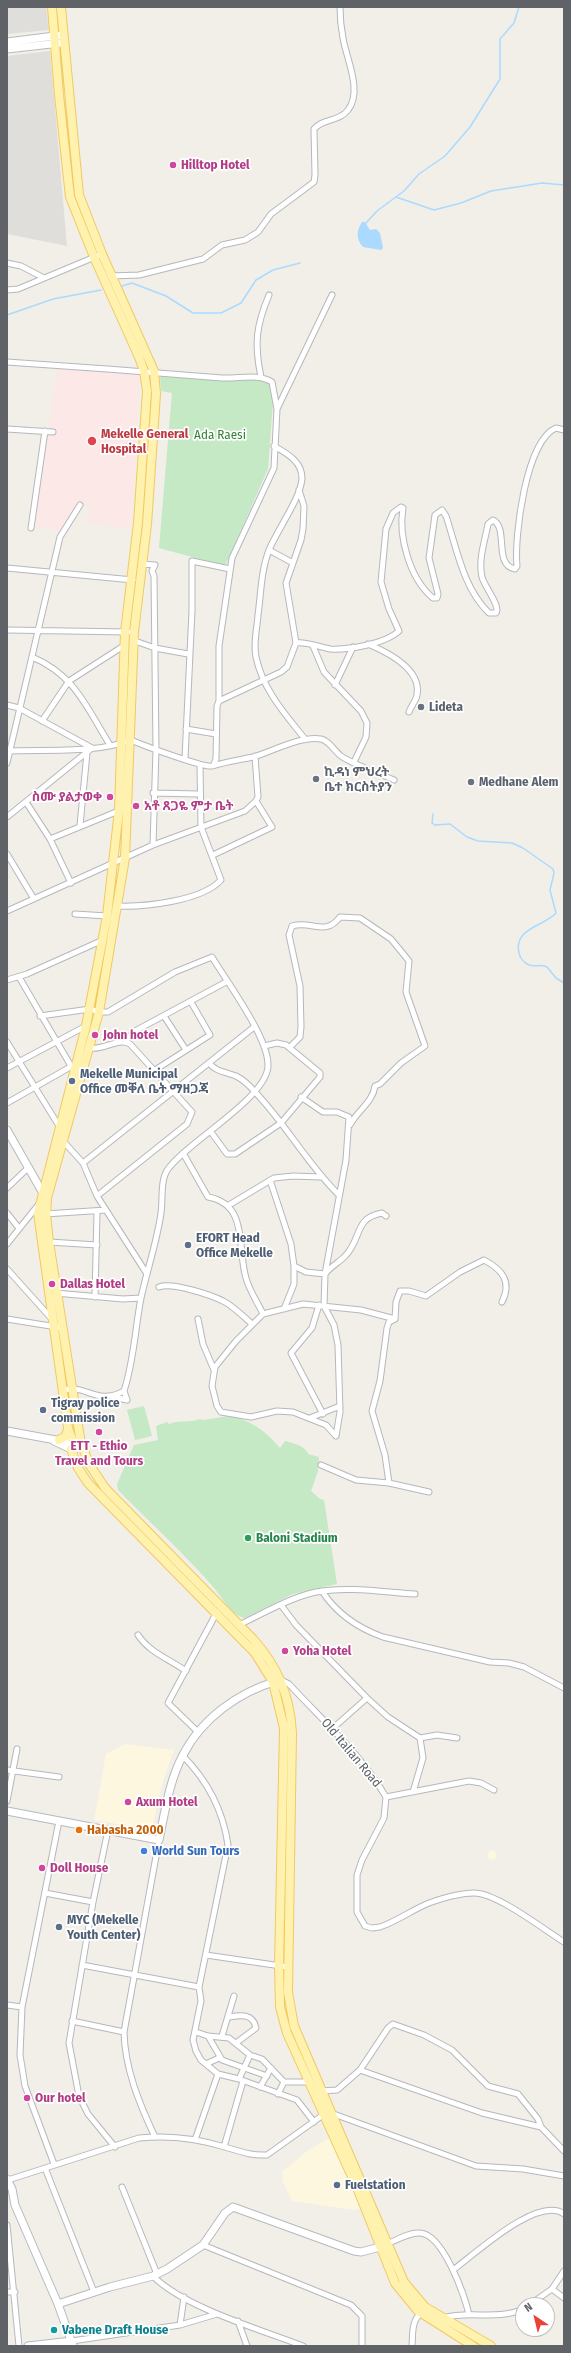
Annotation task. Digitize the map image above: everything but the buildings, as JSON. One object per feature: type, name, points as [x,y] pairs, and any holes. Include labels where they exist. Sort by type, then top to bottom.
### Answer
[{"type":"main road","points":[[52,7],[68,95],[79,195],[98,255]]},
{"type":"main road","points":[[43,1198],[63,1141],[103,940],[123,810],[130,740],[135,641],[134,632],[145,546],[156,394],[154,371],[70,197],[59,95],[59,39],[61,7]]},
{"type":"main road","points":[[59,95],[68,95]]},
{"type":"main road","points":[[108,277],[144,371],[146,391],[135,544],[125,632],[121,744],[125,858],[99,1012],[90,1048],[77,1068],[59,1126],[43,1198],[42,1214],[78,1468],[88,1483],[255,1652],[277,1681],[284,1728],[279,1966],[282,2015],[307,2082],[326,2114],[361,2188],[399,2290],[421,2313],[460,2342],[473,2346]]},
{"type":"main road","points":[[135,544],[145,546]]},
{"type":"main road","points":[[42,1214],[49,1242],[53,1293],[51,1318],[59,1328]]},
{"type":"main road","points":[[59,1440],[66,1436],[68,1428],[68,1389]]},
{"type":"main road","points":[[68,1428],[75,1445],[105,1488],[239,1625],[268,1658],[277,1681],[289,1703],[292,1733],[288,1992],[291,2017],[321,2091],[326,2114]]},
{"type":"main road","points":[[383,2246],[404,2282],[416,2298],[443,2318],[468,2334],[491,2346]]},
{"type":"street","points":[[108,277],[138,275],[203,258],[222,245],[245,240],[258,232],[272,214],[314,182],[314,129],[324,121],[339,118],[347,112],[353,98],[353,74],[343,39],[340,7]]},
{"type":"street","points":[[7,42],[59,39]]},
{"type":"street","points":[[7,49],[59,39]]},
{"type":"street","points":[[7,290],[18,289],[98,255]]},
{"type":"street","points":[[7,263],[21,266],[44,278]]},
{"type":"street","points":[[261,377],[256,349],[257,331],[269,295]]},
{"type":"street","points":[[277,408],[332,295]]},
{"type":"street","points":[[7,362],[154,371],[236,379],[261,377],[272,382],[277,408],[272,474],[232,558],[219,646],[219,701],[217,706],[216,759],[214,764]]},
{"type":"street","points":[[296,643],[331,649],[353,647],[368,644],[395,635],[399,631],[389,609],[381,582],[386,529],[393,513],[400,506],[403,508],[402,528],[411,567],[417,581],[433,598],[437,598],[438,594],[429,558],[435,515],[442,510],[446,516],[460,562],[471,588],[489,613],[496,613],[498,610],[497,605],[482,577],[481,551],[488,524],[493,520],[498,524],[505,561],[510,568],[514,569],[517,566],[516,550],[524,484],[528,468],[546,435],[556,428],[564,430]]},
{"type":"street","points":[[7,429],[53,432]]},
{"type":"street","points":[[31,528],[45,431]]},
{"type":"street","points":[[274,446],[292,457],[299,466],[302,478],[299,490],[269,550],[262,571],[254,643],[256,658],[272,698],[305,740]]},
{"type":"street","points":[[219,701],[287,667],[296,643],[286,583],[303,529],[304,506],[299,490]]},
{"type":"street","points":[[7,763],[8,750],[32,657],[60,537],[80,505]]},
{"type":"street","points":[[269,550],[293,563]]},
{"type":"street","points":[[185,758],[188,654],[192,611],[192,561],[230,569]]},
{"type":"street","points":[[142,564],[155,565],[152,571],[154,576],[156,750],[153,845]]},
{"type":"street","points":[[7,568],[140,580]]},
{"type":"street","points":[[7,630],[134,632]]},
{"type":"street","points":[[135,641],[154,648],[188,654]]},
{"type":"street","points":[[368,644],[389,654],[412,675],[416,682],[417,696],[410,712]]},
{"type":"street","points":[[42,721],[69,681],[125,645]]},
{"type":"street","points":[[313,646],[324,672],[361,711],[367,723],[366,736],[354,762]]},
{"type":"street","points":[[335,685],[353,647]]},
{"type":"street","points":[[32,657],[56,669],[69,681],[110,745]]},
{"type":"street","points":[[7,699],[8,705],[18,708],[92,748]]},
{"type":"street","points":[[186,728],[216,734]]},
{"type":"street","points":[[8,750],[92,748],[121,744],[130,740],[156,750],[185,758],[200,765],[214,764],[255,756],[305,740],[320,738],[326,741],[341,756],[394,780]]},
{"type":"street","points":[[7,817],[92,748]]},
{"type":"street","points":[[80,825],[87,753]]},
{"type":"street","points":[[7,911],[114,864],[153,845],[200,826],[245,811],[256,801],[258,797],[255,756]]},
{"type":"street","points":[[117,906],[137,906],[202,894],[221,880],[200,826],[200,765]]},
{"type":"street","points":[[154,793],[200,794]]},
{"type":"street","points":[[212,855],[272,827],[256,801]]},
{"type":"street","points":[[26,802],[50,839],[71,883]]},
{"type":"street","points":[[50,839],[80,825],[123,810]]},
{"type":"street","points":[[7,854],[34,899]]},
{"type":"street","points":[[75,914],[107,916]]},
{"type":"street","points":[[290,1047],[300,1037],[301,1027],[300,986],[289,935],[292,926],[327,927],[335,925],[340,917],[356,917],[398,945],[410,962],[406,992],[425,1046],[396,1067],[380,1084],[375,1086],[373,1096],[356,1114],[350,1125]]},
{"type":"street","points":[[7,980],[19,977],[103,940]]},
{"type":"street","points":[[40,1016],[90,1008],[104,1013],[113,1010],[175,972],[212,957],[254,1026],[264,1046],[268,1065],[266,1075],[254,1091],[211,1132],[183,1152],[164,1176],[161,1213],[141,1298],[124,1391],[128,1400],[112,1397],[104,1398],[68,1389]]},
{"type":"street","points":[[7,1102],[77,1068],[56,1041],[40,1016],[19,977]]},
{"type":"street","points":[[90,1048],[98,1049],[124,1042],[135,1031],[226,982]]},
{"type":"street","points":[[155,1070],[210,1036],[191,1002]]},
{"type":"street","points":[[164,1016],[186,1050]]},
{"type":"street","points":[[7,1068],[86,1026]]},
{"type":"street","points":[[83,1164],[254,1026]]},
{"type":"street","points":[[7,1042],[59,1126]]},
{"type":"street","points":[[97,1196],[190,1119],[192,1112],[174,1090],[130,1044],[124,1042]]},
{"type":"street","points":[[211,1132],[224,1151],[231,1156],[281,1123],[320,1075],[290,1047],[282,1043],[264,1046]]},
{"type":"street","points":[[209,1063],[216,1070],[239,1078],[254,1091],[281,1123],[321,1177],[339,1195]]},
{"type":"street","points":[[302,1097],[323,1112],[337,1112],[349,1117],[350,1125],[346,1160],[325,1274],[322,1305],[312,1328],[292,1352],[323,1414]]},
{"type":"street","points":[[7,1130],[29,1167],[43,1198],[18,1227],[7,1244]]},
{"type":"street","points":[[63,1141],[83,1164],[97,1196],[146,1274]]},
{"type":"street","points":[[183,1152],[208,1197],[216,1198],[229,1205],[241,1234],[246,1280],[263,1314]]},
{"type":"street","points":[[7,1188],[29,1167]]},
{"type":"street","points":[[229,1205],[270,1180],[293,1176],[321,1177]]},
{"type":"street","points":[[270,1180],[291,1244],[294,1266],[294,1284],[284,1309]]},
{"type":"street","points":[[42,1214],[97,1212],[106,1210]]},
{"type":"street","points":[[95,1298],[97,1212]]},
{"type":"street","points":[[7,1213],[18,1227]]},
{"type":"street","points":[[294,1266],[306,1272],[325,1274],[346,1255],[365,1220],[374,1214],[382,1213],[386,1216]]},
{"type":"street","points":[[49,1242],[97,1245]]},
{"type":"street","points":[[395,1319],[396,1302],[400,1291],[409,1291],[426,1296],[460,1272],[484,1260],[501,1272],[506,1281],[506,1294],[502,1302]]},
{"type":"street","points":[[7,1269],[51,1318]]},
{"type":"street","points":[[159,1287],[167,1285],[183,1287],[224,1301],[252,1324]]},
{"type":"street","points":[[53,1293],[95,1298],[141,1298]]},
{"type":"street","points":[[322,1305],[334,1325],[338,1345],[340,1406],[336,1436],[326,1424],[286,1411],[277,1411],[251,1417],[221,1412],[217,1406],[212,1386],[214,1371],[219,1359],[263,1314],[303,1304],[322,1305],[361,1310],[395,1319]]},
{"type":"street","points":[[7,1319],[59,1328]]},
{"type":"street","points":[[198,1319],[203,1344],[214,1371]]},
{"type":"street","points":[[389,1483],[385,1455],[372,1411],[380,1381],[387,1328],[389,1322],[395,1319]]},
{"type":"street","points":[[112,1397],[124,1391]]},
{"type":"street","points":[[310,1418],[340,1406]]},
{"type":"street","points":[[7,1431],[59,1440],[75,1445]]},
{"type":"street","points":[[46,1438],[75,1445]]},
{"type":"street","points":[[321,1465],[356,1480],[389,1483],[429,1492]]},
{"type":"street","points":[[239,1625],[300,1597],[322,1591],[339,1589],[415,1594]]},
{"type":"street","points":[[322,1591],[331,1606],[368,1632],[476,1659],[509,1663],[524,1667],[564,1688]]},
{"type":"street","points":[[281,1605],[312,1642],[367,1698],[388,1717],[420,1738],[437,1735],[457,1738]]},
{"type":"street","points":[[198,1732],[168,1704],[217,1612]]},
{"type":"street","points":[[138,1635],[150,1650],[166,1657],[186,1671]]},
{"type":"street","points":[[155,2137],[128,2070],[124,2052],[124,2032],[158,1840],[170,1786],[182,1755],[198,1732],[214,1716],[243,1694],[277,1681]]},
{"type":"street","name":"Old Italian Road","points":[[277,1681],[289,1684],[332,1729],[368,1769],[386,1797],[384,1818],[362,1860],[357,1875],[358,1912],[365,1926],[372,1928],[380,1927],[429,1903],[454,1895],[474,1893],[486,1895],[509,1906],[564,1942]]},
{"type":"street","points":[[332,1729],[367,1698]]},
{"type":"street","points":[[413,1792],[423,1758],[420,1738]]},
{"type":"street","points":[[7,1801],[17,1749]]},
{"type":"street","points":[[182,1755],[200,1773],[220,1811],[225,1825],[228,1845],[199,1987],[200,2001],[194,2045],[206,2064],[218,2074],[241,2080],[297,2100],[314,2122]]},
{"type":"street","points":[[7,1770],[59,1777]]},
{"type":"street","points":[[386,1797],[469,1781],[481,1783],[494,1790]]},
{"type":"street","points":[[7,1811],[158,1840]]},
{"type":"street","points":[[54,2164],[25,2086],[20,2055],[22,2007],[59,1821]]},
{"type":"street","points":[[108,1830],[93,1902],[72,2021],[71,2056],[79,2096],[88,2114],[115,2147]]},
{"type":"street","points":[[45,1893],[93,1902]]},
{"type":"street","points":[[206,1955],[288,1966]]},
{"type":"street","points":[[82,1965],[199,1987]]},
{"type":"street","points":[[222,2036],[229,2017],[234,1996]]},
{"type":"street","points":[[7,2004],[22,2007]]},
{"type":"street","points":[[229,2017],[245,2015],[251,2018],[256,2028],[236,2043]]},
{"type":"street","points":[[72,2021],[124,2032]]},
{"type":"street","points":[[321,2091],[337,2090],[360,2070],[388,2028],[393,2024],[424,2035],[452,2050],[488,2086],[518,2094],[538,2119],[541,2128],[564,2151]]},
{"type":"street","points":[[196,2032],[208,2036],[222,2036],[236,2043],[250,2055],[262,2059],[284,2082],[307,2082]]},
{"type":"street","points":[[208,2036],[219,2058],[225,2062],[267,2076]]},
{"type":"street","points":[[224,2146],[241,2080],[250,2055]]},
{"type":"street","points":[[206,2064],[219,2058]]},
{"type":"street","points":[[260,2087],[271,2068]]},
{"type":"street","points":[[360,2070],[482,2113],[541,2128]]},
{"type":"street","points":[[195,2140],[218,2074]]},
{"type":"street","points":[[278,2094],[284,2082]]},
{"type":"street","points":[[72,2344],[58,2304],[15,2205],[7,2180],[54,2164],[115,2147],[139,2138],[170,2136],[224,2146],[242,2153],[267,2155],[326,2114],[476,2166],[523,2169],[564,2176]]},
{"type":"street","points":[[45,2168],[94,2292]]},
{"type":"street","points":[[122,2187],[155,2275],[162,2286],[217,2314],[303,2346]]},
{"type":"street","points":[[58,2304],[155,2275],[203,2245],[225,2213],[233,2207],[354,2251],[361,2252],[383,2246],[420,2232],[426,2234],[439,2247],[453,2270],[469,2316]]},
{"type":"street","points":[[453,2270],[531,2214],[547,2209],[559,2210],[564,2214]]},
{"type":"street","points":[[7,2225],[15,2292],[19,2346]]},
{"type":"street","points":[[203,2245],[351,2305],[362,2316],[362,2346]]},
{"type":"street","points":[[541,2297],[552,2289],[564,2271]]},
{"type":"street","points":[[552,2289],[564,2298]]},
{"type":"street","points":[[7,2292],[15,2292]]},
{"type":"street","points":[[180,2325],[184,2297]]},
{"type":"street","points":[[412,2346],[414,2323],[421,2313],[428,2308]]},
{"type":"street","points":[[443,2318],[458,2315],[503,2316],[515,2312]]},
{"type":"street","points":[[28,2346],[72,2344],[180,2325],[217,2314]]},
{"type":"street","points":[[238,2321],[247,2346]]},
{"type":"shaded area","points":[[7,7],[46,7],[49,30],[7,34]]},
{"type":"shaded area","points":[[50,51],[67,246],[7,234],[7,56]]},
{"type":"shaded area","name":"Mekelle General Hospital","points":[[57,369],[140,373],[132,529],[86,522],[92,508],[78,502],[59,531],[35,528]]},
{"type":"shaded area","name":"Axum Hotel","points":[[125,1744],[174,1750],[162,1784],[152,1830],[94,1820],[106,1754]]},
{"type":"shaded area","points":[[492,1850],[497,1855],[492,1860],[487,1855]]},
{"type":"shaded area","points":[[329,2138],[361,2208],[355,2210],[292,2201],[283,2182],[282,2172],[307,2151]]},
{"type":"green space","name":"Ada Raesi","points":[[160,375],[269,381],[274,389],[268,469],[225,566],[159,548],[172,393],[161,391]]},
{"type":"green space","points":[[144,1406],[152,1436],[135,1440],[127,1410]]},
{"type":"green space","name":"Baloni Stadium","points":[[229,1416],[244,1420],[258,1427],[264,1431],[280,1448],[285,1441],[299,1445],[307,1451],[308,1454],[319,1457],[318,1471],[311,1491],[320,1499],[324,1500],[337,1584],[293,1594],[245,1618],[240,1617],[232,1611],[192,1563],[118,1490],[117,1484],[134,1445],[158,1440],[156,1426],[167,1422],[169,1424]]},
{"type":"water","points":[[362,222],[365,222],[370,230],[376,229],[380,233],[383,248],[381,250],[363,247],[360,244],[358,234]]},
{"type":"waterway","points":[[366,223],[377,211],[404,191],[419,174],[445,156],[470,127],[500,79],[500,39],[514,23],[519,7]]},
{"type":"waterway","points":[[396,197],[434,210],[461,203],[491,191],[542,183],[564,185]]},
{"type":"waterway","points":[[122,286],[132,283],[166,296],[193,313],[221,313],[241,303],[256,280],[273,270],[300,263]]},
{"type":"waterway","points":[[7,315],[53,299],[101,290]]},
{"type":"waterway","points":[[433,814],[432,823],[435,825],[450,824],[467,837],[478,841],[512,843],[523,848],[553,869],[554,873],[550,890],[556,913],[525,933],[518,945],[519,953],[525,963],[531,966],[547,967],[556,978],[564,983]]},
{"type":"place","name":"Hilltop Hotel","points":[[173,165]]},
{"type":"place","name":"Mekelle General Hospital","points":[[92,441]]},
{"type":"place","name":"Lideta","points":[[421,707]]},
{"type":"place","name":"ኪዳነ ምህረት ቤተ ክርስትያን","points":[[316,779]]},
{"type":"place","name":"Medhane Alem","points":[[471,782]]},
{"type":"place","name":"ስሙ ያልታወቀ","points":[[110,797]]},
{"type":"place","name":"አቶ ጸጋዬ ምታ ቤት","points":[[136,806]]},
{"type":"place","name":"John hotel","points":[[95,1035]]},
{"type":"place","name":"Mekelle Municipal Office መቐለ ቤት ማዘጋጃ","points":[[72,1081]]},
{"type":"place","name":"EFORT Head Office Mekelle","points":[[188,1245]]},
{"type":"place","name":"Dallas Hotel","points":[[52,1284]]},
{"type":"place","name":"Tigray police commission","points":[[43,1410]]},
{"type":"place","name":"ETT - Ethio Travel and Tours","points":[[99,1432]]},
{"type":"place","name":"Baloni Stadium","points":[[248,1538]]},
{"type":"place","name":"Yoha Hotel","points":[[285,1651]]},
{"type":"place","name":"Axum Hotel","points":[[128,1802]]},
{"type":"place","name":"Habasha 2000","points":[[79,1830]]},
{"type":"place","name":"World Sun Tours","points":[[144,1851]]},
{"type":"place","name":"Doll House","points":[[42,1868]]},
{"type":"place","name":"MYC (Mekelle Youth Center)","points":[[59,1927]]},
{"type":"place","name":"Our hotel","points":[[27,2098]]},
{"type":"place","name":"Fuelstation","points":[[337,2185]]},
{"type":"place","name":"Vabene Draft House","points":[[54,2330]]}]
